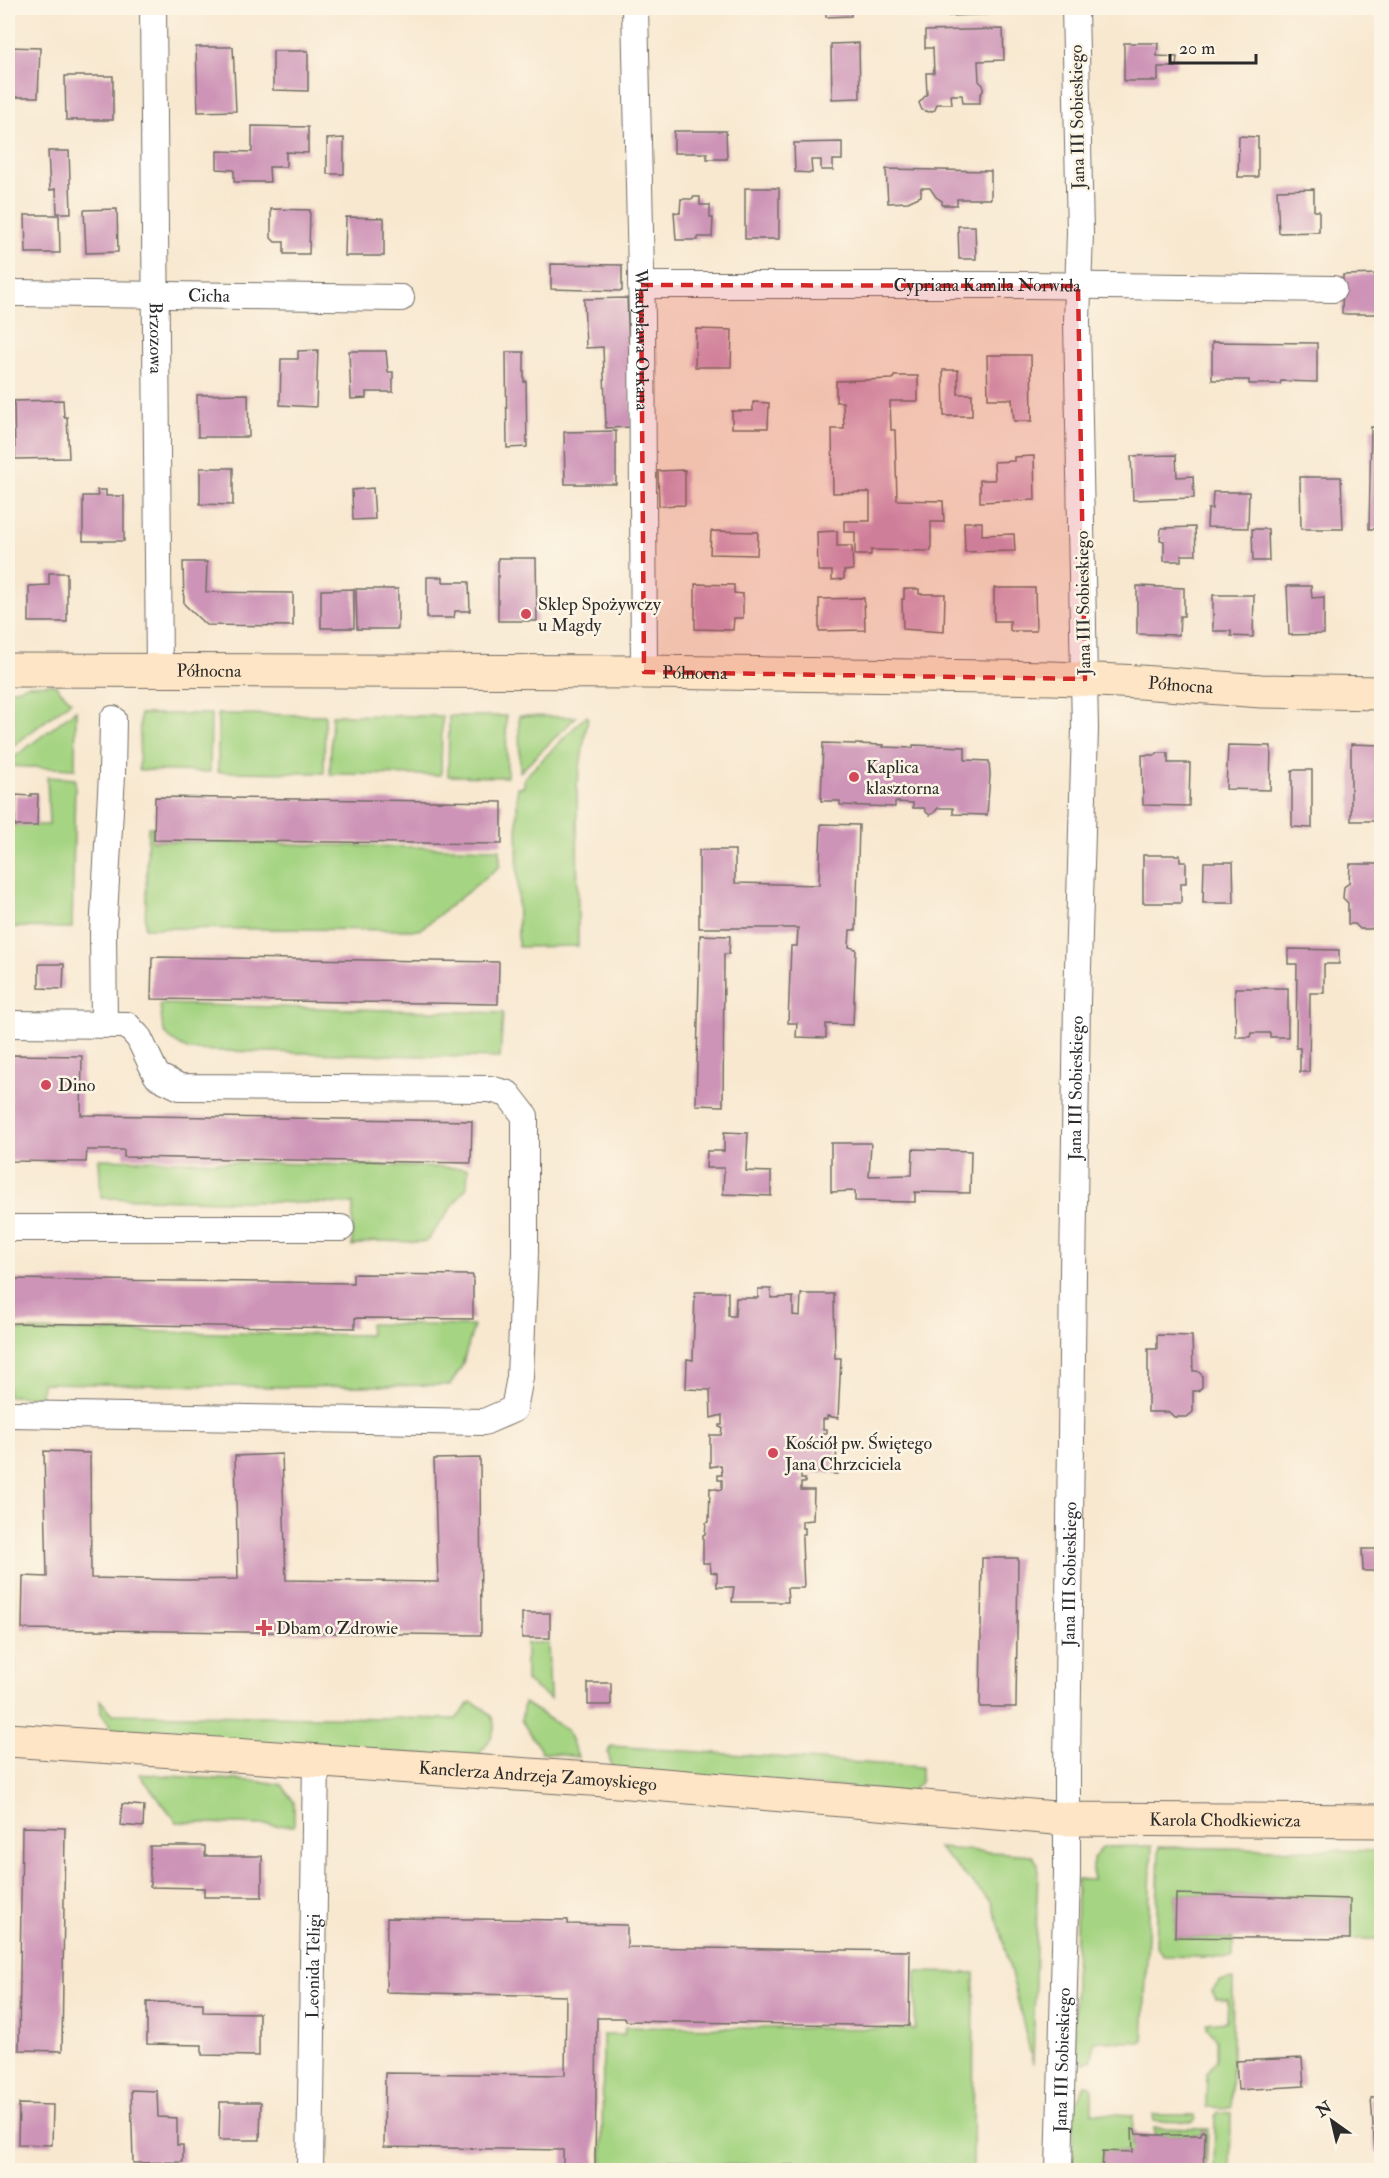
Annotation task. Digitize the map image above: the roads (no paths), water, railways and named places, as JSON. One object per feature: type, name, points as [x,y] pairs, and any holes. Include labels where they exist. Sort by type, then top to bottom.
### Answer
[{"type":"street","name":"Brzozowa","points":[[153,8],[159,670]]},
{"type":"street","name":"Władysława Orkana","points":[[635,8],[641,285],[644,672]]},
{"type":"street","name":"Jana III Sobieskiego","points":[[1059,2170],[1067,1819],[1074,1190],[1085,679],[1077,321],[1080,233],[1075,8]]},
{"type":"street","name":"Cypriana Kamila Norwida","points":[[641,285],[1333,289]]},
{"type":"street","name":"Cicha","points":[[15,293],[401,298]]},
{"type":"street","name":"Północna","points":[[8,670],[644,672],[1085,679],[1262,691],[1382,693]]},
{"type":"street","points":[[104,1024],[103,933],[113,718]]},
{"type":"street","points":[[8,1024],[127,1024],[139,1038],[157,1076],[180,1087],[490,1089],[508,1094],[525,1116],[525,1252],[520,1377],[514,1409],[484,1422],[8,1414]]},
{"type":"street","points":[[8,1228],[341,1228]]},
{"type":"street","name":"Kanclerza Andrzeja Zamoyskiego","points":[[8,1740],[605,1780],[1067,1819]]},
{"type":"street","name":"Leonida Teligi","points":[[310,2170],[316,1760]]},
{"type":"street","name":"Karola Chodkiewicza","points":[[1067,1819],[1382,1821]]},
{"type":"place","name":"Sklep Spożywczy u Magdy","points":[[526,614]]},
{"type":"place","name":"Kaplica klasztorna","points":[[854,777]]},
{"type":"place","name":"Dino","points":[[46,1085]]},
{"type":"place","name":"Kościół pw. Świętego Jana Chrzciciela","points":[[773,1453]]},
{"type":"place","name":"Dbam o Zdrowie","points":[[264,1628]]}]
